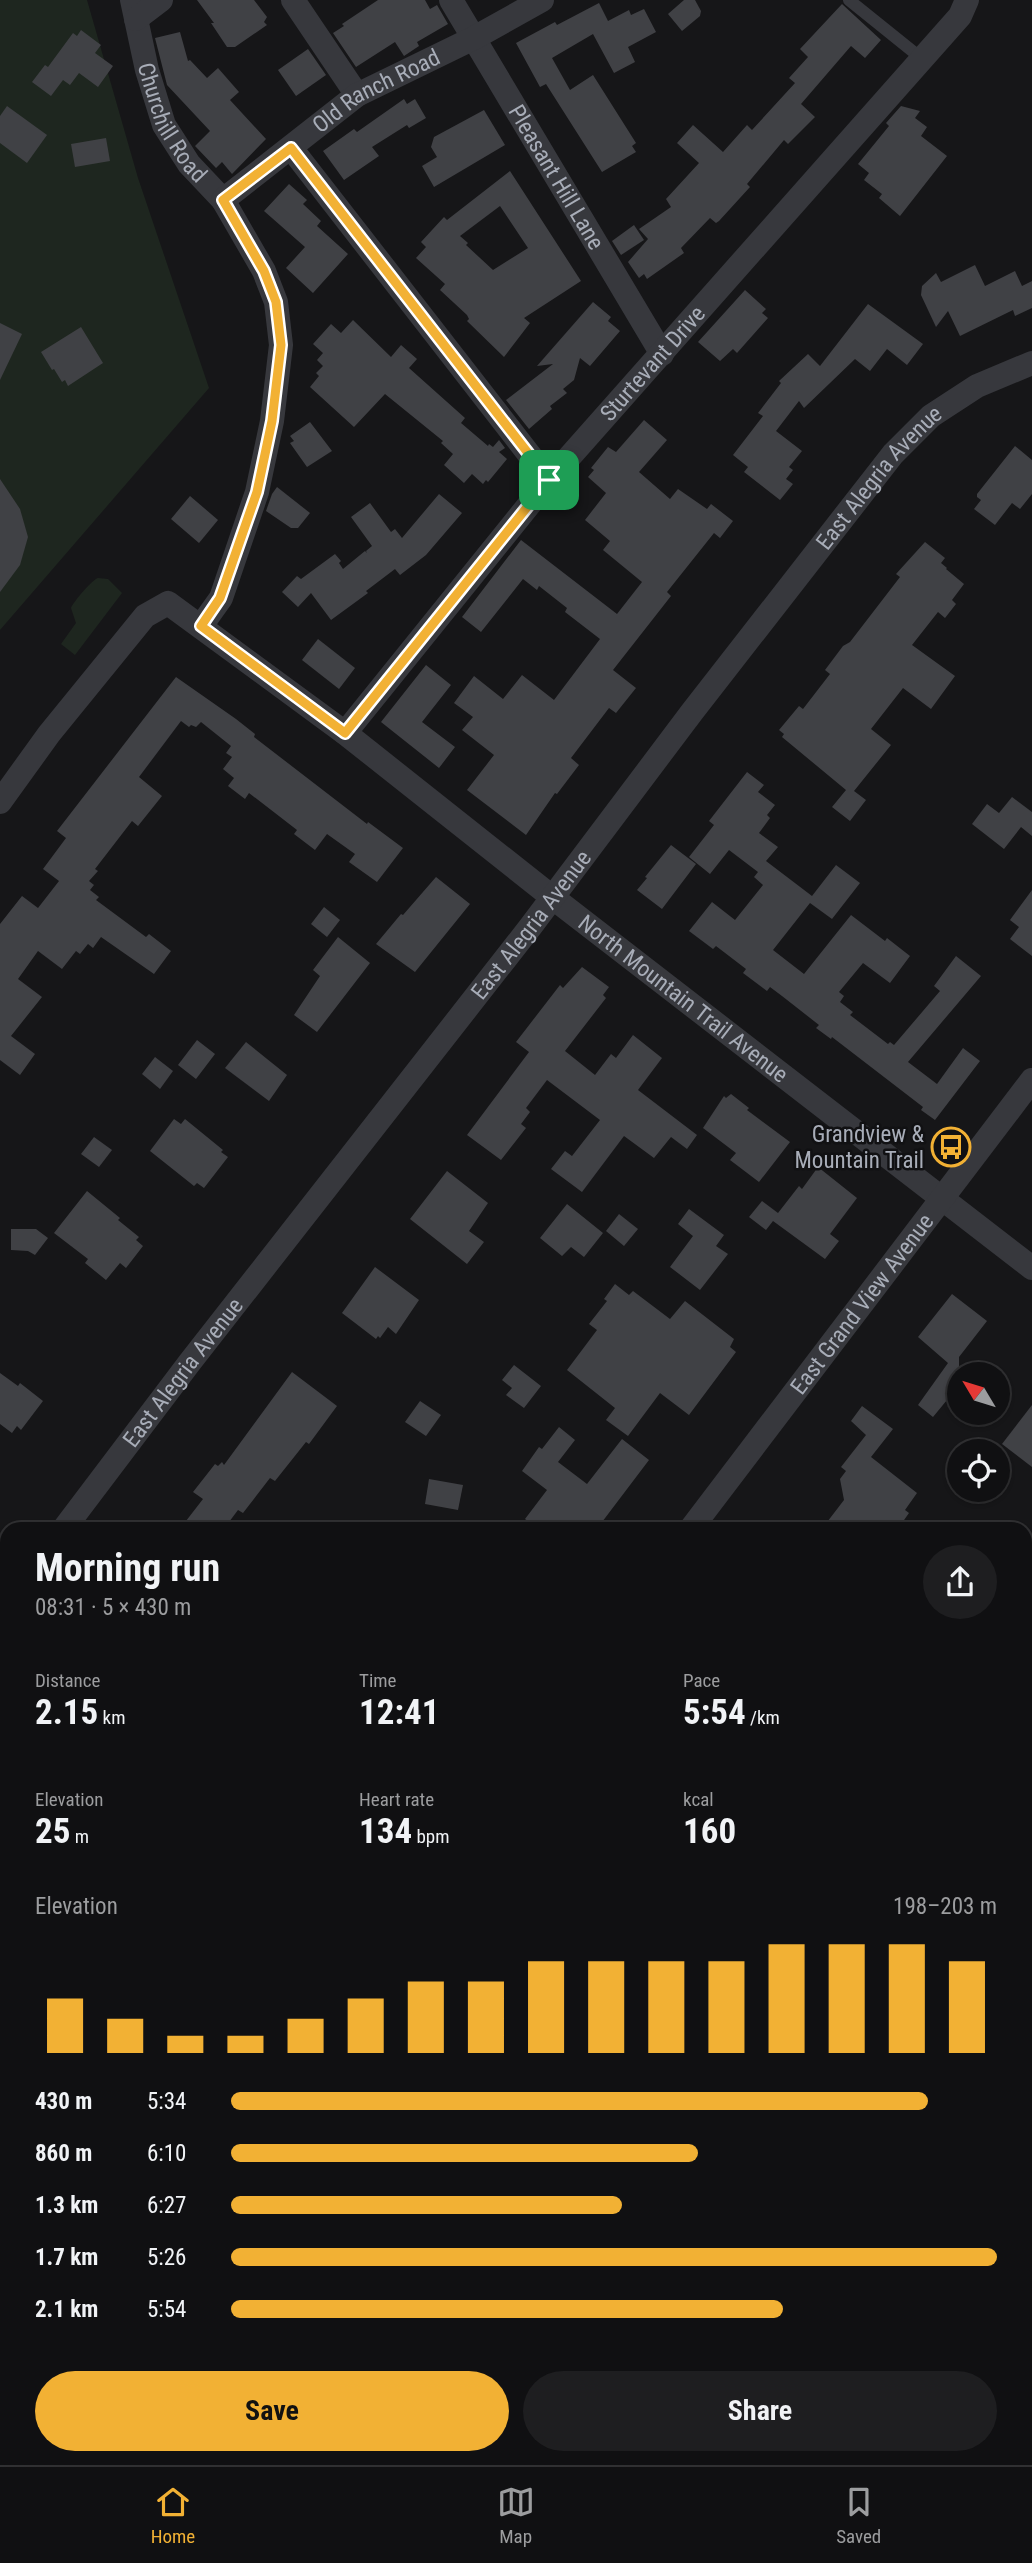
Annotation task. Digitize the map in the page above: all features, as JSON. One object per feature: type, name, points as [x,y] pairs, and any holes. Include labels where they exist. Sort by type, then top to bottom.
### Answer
[{"type":"street","points":[[134,10],[161,0]]},
{"type":"street","points":[[293,0],[357,94]]},
{"type":"street","name":"Pleasant Hill Lane","points":[[451,0],[662,354]]},
{"type":"street","name":"Old Ranch Road","points":[[223,200],[357,94],[474,38],[541,0]]},
{"type":"street","name":"Sturtevant Drive","points":[[345,733],[549,480],[960,16],[967,0]]},
{"type":"street","name":"Churchill Road","points":[[134,10],[147,70],[164,125],[189,164],[223,200],[264,271],[276,302],[281,345],[272,421],[257,492],[220,598],[201,626]]},
{"type":"street","points":[[291,148],[549,480]]},
{"type":"street","name":"East Alegria Avenue","points":[[69,1522],[893,454],[931,416],[976,386],[1032,363]]},
{"type":"street","name":"North Mountain Trail Avenue","points":[[0,802],[50,734],[145,616],[168,603],[345,733],[552,897],[1032,1268]]},
{"type":"street","name":"East Grand View Avenue","points":[[696,1522],[1032,1080]]},
{"type":"lane","points":[[849,0],[921,58]]},
{"type":"shaded area","points":[[0,0],[87,0],[138,178],[209,388],[0,630]]},
{"type":"shaded area","points":[[98,578],[108,579],[122,593],[75,655],[61,644],[76,623],[71,608],[83,591]]},
{"type":"building","points":[[197,0],[254,0],[267,17],[264,22],[267,25],[235,47],[227,47]]},
{"type":"building","points":[[378,0],[425,0],[430,9],[437,5],[448,24],[417,42],[419,46],[404,56],[395,42],[356,67],[333,33]]},
{"type":"building","points":[[684,0],[695,0],[701,11],[700,16],[682,31],[668,14]]},
{"type":"building","points":[[599,3],[608,21],[629,10],[631,15],[644,9],[656,32],[628,47],[635,62],[614,73],[593,34],[552,58],[570,90],[593,75],[636,143],[632,146],[636,152],[602,172],[546,84],[540,87],[516,43]]},
{"type":"building","points":[[842,4],[881,40],[865,58],[851,46],[801,104],[815,117],[788,144],[784,140],[747,184],[750,187],[719,221],[716,223],[710,218],[681,248],[684,253],[647,279],[644,274],[639,278],[628,262],[648,239],[639,229],[671,207],[666,199],[699,163],[677,143],[693,125],[723,152],[747,125],[752,130],[795,83],[789,78],[808,57],[800,49]]},
{"type":"building","points":[[81,30],[101,45],[95,53],[113,66],[98,87],[79,73],[70,85],[63,80],[51,96],[32,82],[45,65],[48,67],[73,33],[77,36]]},
{"type":"building","points":[[180,32],[188,61],[207,78],[218,68],[239,92],[230,100],[266,139],[232,174],[222,162],[216,168],[195,146],[210,131],[167,85],[155,38]]},
{"type":"building","points":[[308,49],[326,75],[296,96],[278,70]]},
{"type":"building","points":[[404,99],[407,104],[415,99],[426,118],[409,128],[407,125],[372,147],[379,156],[344,180],[323,151],[354,129],[357,132]]},
{"type":"building","points":[[7,106],[47,135],[27,163],[0,143],[0,116]]},
{"type":"building","points":[[901,106],[920,111],[915,118],[927,127],[921,136],[947,156],[900,216],[879,198],[882,194],[864,180],[869,173],[858,164],[889,126],[886,123]]},
{"type":"building","points":[[484,110],[505,145],[434,187],[422,166],[437,157],[431,147],[434,137]]},
{"type":"building","points":[[106,138],[110,161],[75,167],[71,144]]},
{"type":"building","points":[[510,171],[581,281],[524,318],[530,323],[504,357],[467,321],[467,315],[440,290],[445,284],[416,258],[426,247],[421,242],[444,217],[447,220]],"holes":[[[500,206],[528,248],[493,270],[460,236]]]},
{"type":"building","points":[[289,184],[307,200],[303,204],[321,221],[317,226],[348,254],[313,293],[286,268],[305,247],[264,211]]},
{"type":"building","points":[[634,225],[644,240],[621,255],[612,241]]},
{"type":"building","points":[[975,265],[985,286],[1015,271],[1022,286],[1032,281],[1032,308],[1015,316],[1013,310],[960,336],[948,311],[936,327],[921,295],[922,286],[936,273],[941,282]]},
{"type":"building","points":[[745,290],[766,309],[762,313],[768,318],[737,353],[733,349],[720,361],[698,342]]},
{"type":"building","points":[[593,302],[611,317],[608,321],[620,331],[590,366],[580,358],[574,380],[563,389],[567,393],[550,406],[552,409],[529,429],[506,400],[553,364],[537,366]]},
{"type":"building","points":[[868,304],[923,344],[907,365],[887,349],[870,371],[855,359],[804,408],[799,401],[776,431],[802,451],[789,467],[793,470],[786,479],[793,484],[780,500],[744,472],[748,467],[733,455],[763,416],[758,413],[781,383],[779,381],[808,354],[820,366]]},
{"type":"building","points":[[353,320],[391,357],[401,345],[417,359],[409,368],[465,418],[461,423],[488,446],[489,444],[493,447],[499,440],[505,448],[499,452],[507,459],[488,482],[486,480],[483,484],[472,474],[464,483],[444,465],[453,454],[441,443],[443,441],[385,394],[354,427],[310,387],[319,376],[316,373],[323,366],[317,360],[323,353],[313,344],[331,324],[341,333]]},
{"type":"building","points":[[0,323],[22,334],[0,380]]},
{"type":"building","points":[[81,327],[103,363],[68,386],[54,369],[52,370],[41,352]]},
{"type":"building","points":[[644,420],[667,440],[639,472],[670,499],[678,489],[707,509],[711,504],[733,521],[720,538],[714,533],[667,592],[671,596],[613,670],[636,688],[616,713],[609,708],[571,758],[579,765],[557,794],[555,793],[526,835],[467,790],[494,755],[462,730],[473,717],[454,703],[474,676],[503,699],[522,675],[554,700],[600,639],[565,612],[567,608],[539,586],[537,590],[523,579],[481,632],[462,617],[521,540],[617,614],[642,582],[603,550],[610,541],[585,520],[606,493],[588,477],[594,470],[591,468],[608,447],[616,452]]},
{"type":"building","points":[[310,422],[332,451],[307,467],[290,443],[294,441],[290,436]]},
{"type":"building","points":[[1015,446],[1032,460],[1032,494],[1020,509],[1012,503],[995,525],[974,509],[981,500],[977,494]]},
{"type":"building","points":[[0,479],[20,509],[28,537],[20,565],[0,592]]},
{"type":"building","points":[[277,487],[310,513],[298,528],[291,528],[266,511]]},
{"type":"building","points":[[439,494],[462,513],[426,555],[400,575],[395,569],[331,620],[311,593],[298,607],[282,592],[297,576],[301,579],[335,554],[343,569],[365,551],[367,553],[372,546],[351,517],[370,503],[391,532],[395,529],[402,538]]},
{"type":"building","points":[[190,496],[218,520],[199,543],[171,519]]},
{"type":"building","points":[[925,542],[945,558],[941,563],[964,584],[952,600],[956,604],[945,618],[938,612],[912,645],[955,676],[931,709],[903,688],[871,729],[891,745],[854,791],[866,800],[850,821],[832,807],[846,790],[782,737],[784,734],[779,730],[799,706],[803,709],[830,674],[825,670],[900,577],[896,574]]},
{"type":"building","points":[[318,639],[355,668],[339,689],[302,660]]},
{"type":"building","points":[[426,665],[451,685],[422,722],[455,747],[439,768],[381,722]]},
{"type":"building","points":[[176,677],[236,719],[255,734],[254,737],[367,824],[368,822],[403,848],[377,882],[349,862],[355,854],[327,834],[315,850],[294,834],[297,830],[249,793],[245,799],[228,786],[234,778],[223,769],[232,757],[226,753],[231,746],[201,722],[196,727],[189,727],[181,721],[139,777],[162,796],[138,826],[132,821],[95,869],[98,871],[89,881],[94,885],[90,890],[99,897],[96,900],[146,937],[149,934],[171,951],[154,974],[101,937],[93,948],[88,944],[80,954],[76,951],[62,969],[38,951],[18,979],[42,997],[11,1036],[35,1054],[20,1075],[0,1060],[0,924],[22,896],[38,908],[59,881],[43,869],[66,838],[57,831]]},
{"type":"building","points":[[747,772],[764,785],[758,792],[775,805],[767,815],[770,818],[759,833],[778,847],[766,861],[812,896],[836,865],[860,883],[832,919],[810,903],[773,950],[804,974],[851,915],[910,956],[890,983],[863,963],[839,992],[844,996],[840,1002],[853,1012],[850,1015],[888,1044],[890,1042],[894,1045],[940,991],[934,986],[956,956],[981,976],[908,1062],[937,1084],[963,1048],[980,1061],[935,1120],[921,1110],[923,1107],[832,1037],[831,1039],[816,1028],[819,1025],[782,996],[770,987],[767,991],[743,973],[746,969],[716,946],[713,949],[689,931],[712,902],[735,920],[763,885],[754,877],[758,872],[729,850],[710,874],[689,857],[714,825],[709,821]]},
{"type":"building","points":[[1012,797],[1032,812],[1032,836],[1021,827],[1004,849],[972,824],[987,804],[999,813]]},
{"type":"building","points":[[671,845],[696,864],[662,909],[637,890]]},
{"type":"building","points":[[436,877],[470,904],[415,972],[376,944]]},
{"type":"building","points":[[1032,890],[1032,956],[1010,939],[1019,927],[1010,920]]},
{"type":"building","points":[[324,907],[340,920],[327,937],[311,924]]},
{"type":"building","points":[[338,937],[370,963],[317,1032],[294,1015],[320,976],[313,970]]},
{"type":"building","points":[[582,967],[609,987],[603,995],[606,998],[565,1051],[595,1075],[611,1054],[616,1058],[633,1035],[662,1058],[638,1090],[697,1135],[687,1149],[671,1137],[654,1158],[624,1136],[582,1192],[551,1169],[565,1151],[572,1156],[600,1120],[547,1080],[526,1108],[530,1112],[521,1124],[526,1128],[501,1160],[467,1135],[529,1052],[516,1042],[560,985],[563,988]]},
{"type":"building","points":[[197,1040],[215,1054],[196,1079],[178,1065]]},
{"type":"building","points":[[246,1042],[287,1075],[269,1101],[225,1068]]},
{"type":"building","points":[[155,1057],[173,1071],[160,1089],[142,1074]]},
{"type":"building","points":[[731,1094],[749,1108],[747,1110],[790,1142],[759,1182],[730,1160],[736,1153],[703,1128],[724,1096],[726,1098]]},
{"type":"building","points":[[174,1119],[181,1124],[185,1119],[228,1157],[204,1188],[197,1183],[194,1186],[150,1151]]},
{"type":"building","points":[[94,1137],[112,1150],[99,1167],[81,1154]]},
{"type":"building","points":[[818,1167],[857,1198],[830,1234],[839,1241],[825,1259],[773,1221],[766,1230],[749,1217],[762,1201],[778,1213],[799,1186],[802,1189]]},
{"type":"building","points":[[447,1171],[488,1203],[469,1231],[484,1242],[467,1264],[410,1219]]},
{"type":"building","points":[[87,1191],[120,1218],[118,1220],[139,1237],[136,1240],[143,1246],[126,1268],[120,1263],[106,1280],[85,1263],[88,1259],[54,1233]]},
{"type":"building","points":[[567,1204],[603,1233],[584,1257],[571,1247],[562,1256],[540,1238]]},
{"type":"building","points":[[689,1209],[724,1235],[716,1246],[728,1254],[700,1290],[670,1267],[693,1236],[678,1224]]},
{"type":"building","points":[[619,1214],[638,1229],[624,1246],[606,1231]]},
{"type":"building","points":[[11,1229],[36,1229],[48,1238],[35,1255],[28,1251],[11,1250]]},
{"type":"building","points":[[375,1267],[419,1300],[396,1334],[388,1327],[380,1338],[378,1336],[376,1339],[342,1313]]},
{"type":"building","points":[[615,1284],[629,1295],[633,1291],[670,1319],[685,1301],[734,1339],[730,1347],[736,1352],[689,1415],[660,1393],[628,1436],[606,1420],[615,1408],[567,1370],[597,1330],[589,1324],[607,1301],[604,1299]]},
{"type":"building","points":[[952,1294],[987,1321],[959,1357],[959,1362],[947,1362],[918,1337]]},
{"type":"building","points":[[947,1364],[947,1400],[933,1417],[918,1405]]},
{"type":"building","points":[[514,1365],[541,1386],[524,1408],[506,1395],[512,1388],[502,1380]]},
{"type":"building","points":[[292,1372],[337,1406],[309,1444],[306,1442],[275,1481],[270,1478],[243,1513],[238,1510],[229,1522],[185,1522],[203,1499],[193,1492],[215,1464],[218,1466],[222,1462],[224,1465]]},
{"type":"building","points":[[0,1373],[18,1386],[20,1383],[43,1401],[21,1430],[17,1426],[12,1433],[0,1424]]},
{"type":"building","points":[[420,1401],[441,1415],[426,1436],[405,1422]]},
{"type":"building","points":[[1032,1405],[1032,1467],[1010,1450],[1010,1439],[1006,1439]]},
{"type":"building","points":[[862,1406],[893,1429],[871,1457],[917,1493],[905,1510],[909,1513],[903,1522],[827,1522],[844,1500],[840,1479],[846,1471],[841,1467],[866,1435],[851,1421]]},
{"type":"building","points":[[559,1427],[575,1440],[558,1462],[587,1484],[622,1439],[649,1460],[602,1522],[529,1522],[525,1519],[547,1490],[522,1471],[539,1447],[542,1449]]},
{"type":"building","points":[[429,1479],[463,1485],[458,1510],[425,1504]]},
{"type":"place","name":"Grandview & Mountain Trail","points":[[951,1147]]},
{"type":"route","points":[[291,148],[549,480],[345,733],[201,626],[220,598],[257,492],[272,421],[281,345],[276,302],[264,271],[223,200],[291,148]]}]
